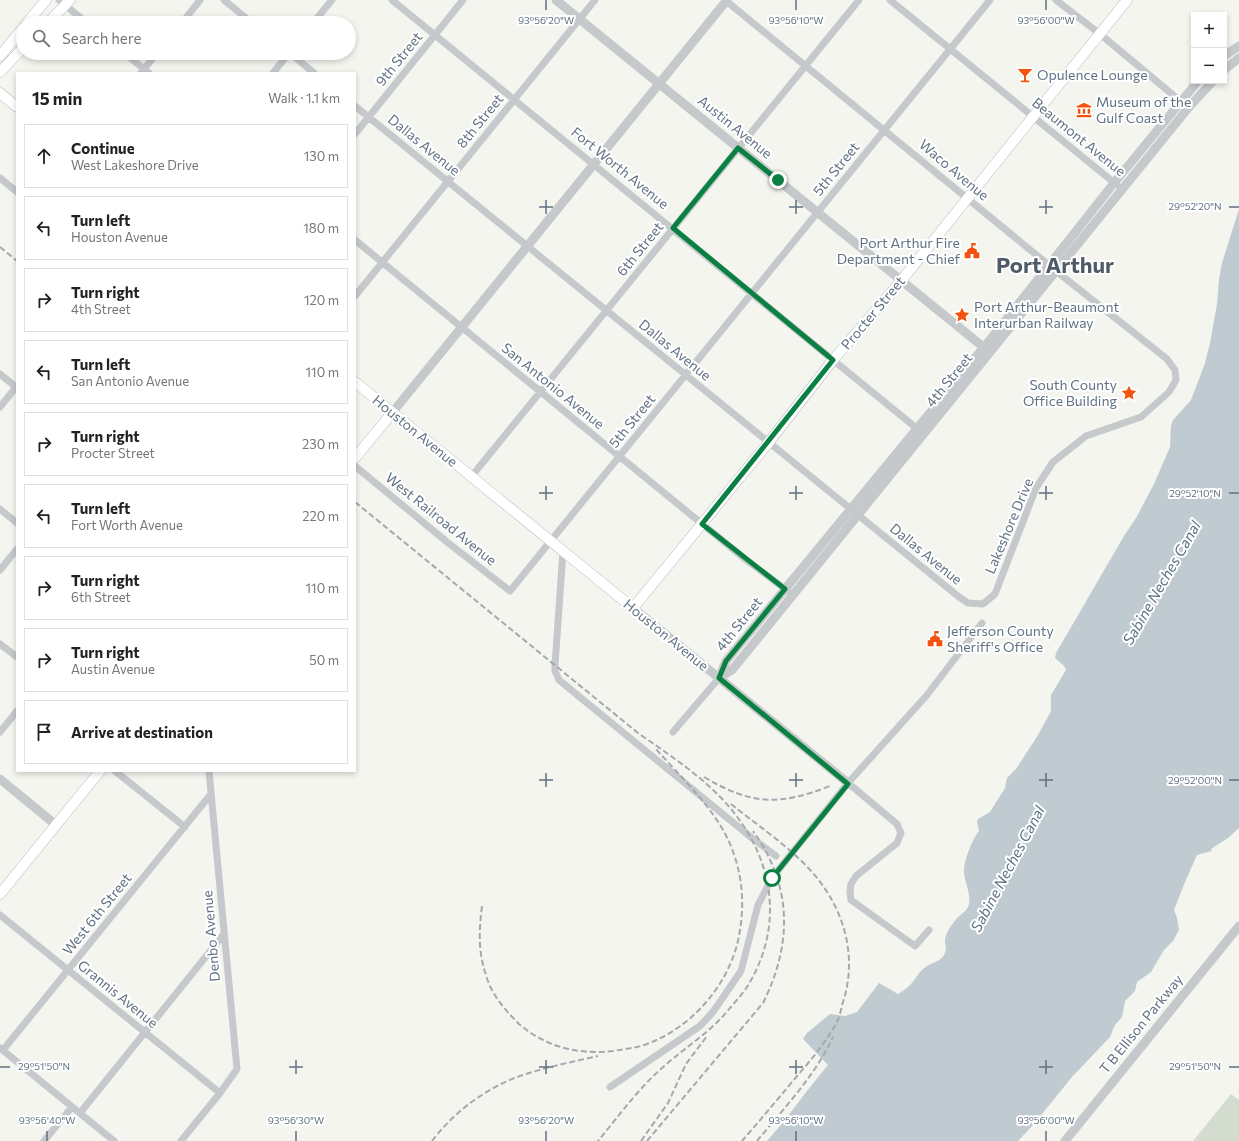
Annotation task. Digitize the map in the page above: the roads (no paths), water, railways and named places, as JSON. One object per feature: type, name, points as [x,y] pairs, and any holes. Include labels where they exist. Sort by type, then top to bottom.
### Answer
[{"type":"main road","points":[[33,16],[46,0]]},
{"type":"main road","name":"Procter Street","points":[[633,608],[769,442],[833,360],[901,281],[1127,0]]},
{"type":"main road","points":[[53,16],[64,2]]},
{"type":"main road","points":[[0,56],[16,37]]},
{"type":"main road","points":[[0,72],[16,55]]},
{"type":"main road","points":[[0,93],[16,106]]},
{"type":"main road","name":"Houston Avenue","points":[[356,383],[633,608]]},
{"type":"main road","points":[[356,457],[392,413]]},
{"type":"main road","points":[[0,894],[99,772]]},
{"type":"street","points":[[187,16],[200,0]]},
{"type":"street","points":[[224,0],[243,16]]},
{"type":"street","points":[[319,16],[332,0]]},
{"type":"street","name":"Fort Worth Avenue","points":[[392,0],[594,163],[920,431]]},
{"type":"street","name":"9th Street","points":[[356,133],[463,0]]},
{"type":"street","name":"Austin Avenue","points":[[556,0],[986,350]]},
{"type":"street","name":"8th Street","points":[[356,295],[595,0]]},
{"type":"street","points":[[392,413],[726,0]]},
{"type":"street","name":"Waco Avenue","points":[[726,0],[967,198],[1167,359]]},
{"type":"street","name":"6th Street","points":[[471,477],[859,0]]},
{"type":"street","name":"Beaumont Avenue","points":[[890,0],[1122,189]]},
{"type":"street","name":"5th Street","points":[[510,591],[990,0]]},
{"type":"street","points":[[1056,0],[1189,107]]},
{"type":"street","points":[[64,2],[79,16]]},
{"type":"street","points":[[1227,54],[1239,46]]},
{"type":"street","points":[[1227,68],[1239,58]]},
{"type":"street","points":[[132,60],[145,72],[153,60]]},
{"type":"street","points":[[274,72],[283,60]]},
{"type":"street","points":[[298,60],[313,72]]},
{"type":"street","name":"4th Street","points":[[1053,268],[1114,183],[1195,84]]},
{"type":"street","name":"4th Street","points":[[789,592],[857,515],[920,431],[1053,268],[1210,84]]},
{"type":"street","name":"Dallas Avenue","points":[[356,107],[959,597],[968,603],[983,604]]},
{"type":"street","points":[[0,178],[16,191]]},
{"type":"street","name":"San Antonio Avenue","points":[[356,241],[702,524],[789,592]]},
{"type":"street","name":"Lakeshore Drive","points":[[983,604],[995,594],[1036,488],[1053,462],[1086,436],[1141,417],[1158,402],[1169,392],[1176,380],[1175,370],[1167,359]]},
{"type":"street","points":[[0,374],[16,387]]},
{"type":"street","points":[[0,407],[16,389]]},
{"type":"street","name":"4th Street","points":[[719,678],[732,670],[850,509],[920,431]]},
{"type":"street","name":"West Railroad Avenue","points":[[356,467],[447,542],[510,591]]},
{"type":"street","points":[[0,509],[16,522]]},
{"type":"street","points":[[0,570],[16,550]]},
{"type":"street","points":[[562,551],[555,665],[555,671],[559,680],[776,856]]},
{"type":"street","name":"Houston Avenue","points":[[633,608],[898,824],[901,833],[897,843],[856,876],[851,884],[851,900],[915,946],[929,930]]},
{"type":"street","points":[[610,1087],[700,1026],[713,1012],[741,971],[758,905],[772,878],[848,784],[927,695],[982,623]]},
{"type":"street","points":[[0,644],[16,656]]},
{"type":"street","points":[[673,732],[719,678]]},
{"type":"street","points":[[0,732],[16,712]]},
{"type":"street","points":[[116,772],[184,827]]},
{"type":"street","name":"Denbo Avenue","points":[[181,1141],[220,1093],[237,1069],[209,772]]},
{"type":"street","points":[[0,779],[56,825]]},
{"type":"street","name":"West 6th Street","points":[[2,1049],[211,794]]},
{"type":"street","name":"Grannis Avenue","points":[[0,915],[220,1093]]},
{"type":"street","name":"T B Ellison Parkway","points":[[1065,1141],[1239,926]]},
{"type":"street","points":[[80,1113],[146,1033],[224,934]]},
{"type":"street","points":[[2,1049],[114,1141]]},
{"type":"street","points":[[44,1141],[72,1107]]},
{"type":"water","name":"Sabine Neches Canal","points":[[1239,209],[1239,832],[1212,851],[1197,855],[1174,910],[1179,930],[1173,941],[1164,950],[1151,972],[1137,982],[1135,991],[1125,1001],[1122,1017],[1115,1025],[1110,1037],[1072,1077],[1018,1141],[767,1141],[828,1065],[803,1039],[807,1033],[830,1014],[845,1016],[857,1012],[879,983],[898,994],[910,985],[923,969],[941,959],[945,953],[945,938],[948,931],[966,910],[969,904],[964,869],[968,851],[979,831],[977,822],[978,819],[990,812],[1005,788],[1007,778],[1016,769],[1038,735],[1051,711],[1051,695],[1066,670],[1064,666],[1055,658],[1056,653],[1136,518],[1154,484],[1170,447],[1171,426],[1173,420],[1191,400],[1205,363],[1217,304],[1222,263]]},
{"type":"railway","points":[[0,247],[16,260]]},
{"type":"railway","points":[[356,503],[638,733],[704,782],[724,801],[740,821],[753,842],[762,864],[768,887],[770,910],[768,934],[761,958],[746,989],[723,1017],[653,1076],[628,1103],[598,1141]]},
{"type":"railway","points":[[482,906],[480,949],[483,966],[491,989],[499,1001],[519,1024],[529,1032],[551,1044],[563,1048],[587,1052],[613,1051],[635,1047],[647,1044],[663,1037],[678,1028],[691,1017],[704,1005],[715,991],[724,977],[731,961],[740,933],[742,908],[741,884],[732,849],[718,822],[698,796],[656,749]]},
{"type":"railway","points":[[704,777],[736,793],[766,800],[795,797],[812,793],[830,786]]},
{"type":"railway","points":[[731,804],[773,836],[803,863],[823,886],[840,917],[845,933],[849,967],[847,985],[838,1020],[833,1029],[813,1057],[742,1141]]},
{"type":"railway","points":[[647,1141],[763,1003],[773,981],[780,958],[784,915],[781,893],[775,872],[766,851],[753,831]]},
{"type":"railway","points":[[641,1141],[668,1103],[686,1064],[707,1036]]},
{"type":"railway","points":[[757,1141],[808,1078],[826,1051],[833,1037]]},
{"type":"railway","points":[[432,1141],[450,1120],[472,1102],[495,1087],[520,1076],[598,1056]]},
{"type":"place","name":"Opulence Lounge","points":[[1025,75]]},
{"type":"place","name":"Museum of the Gulf Coast","points":[[1084,110]]},
{"type":"place","name":"Port Arthur Fire Department - Chief","points":[[972,251]]},
{"type":"place","name":"Port Arthur-Beaumont Interurban Railway","points":[[962,315]]},
{"type":"place","name":"South County Office Building","points":[[1129,393]]},
{"type":"place","name":"Jefferson County Sheriff's Office","points":[[935,639]]},
{"type":"district","name":"Port Arthur","points":[[1055,265]]}]
